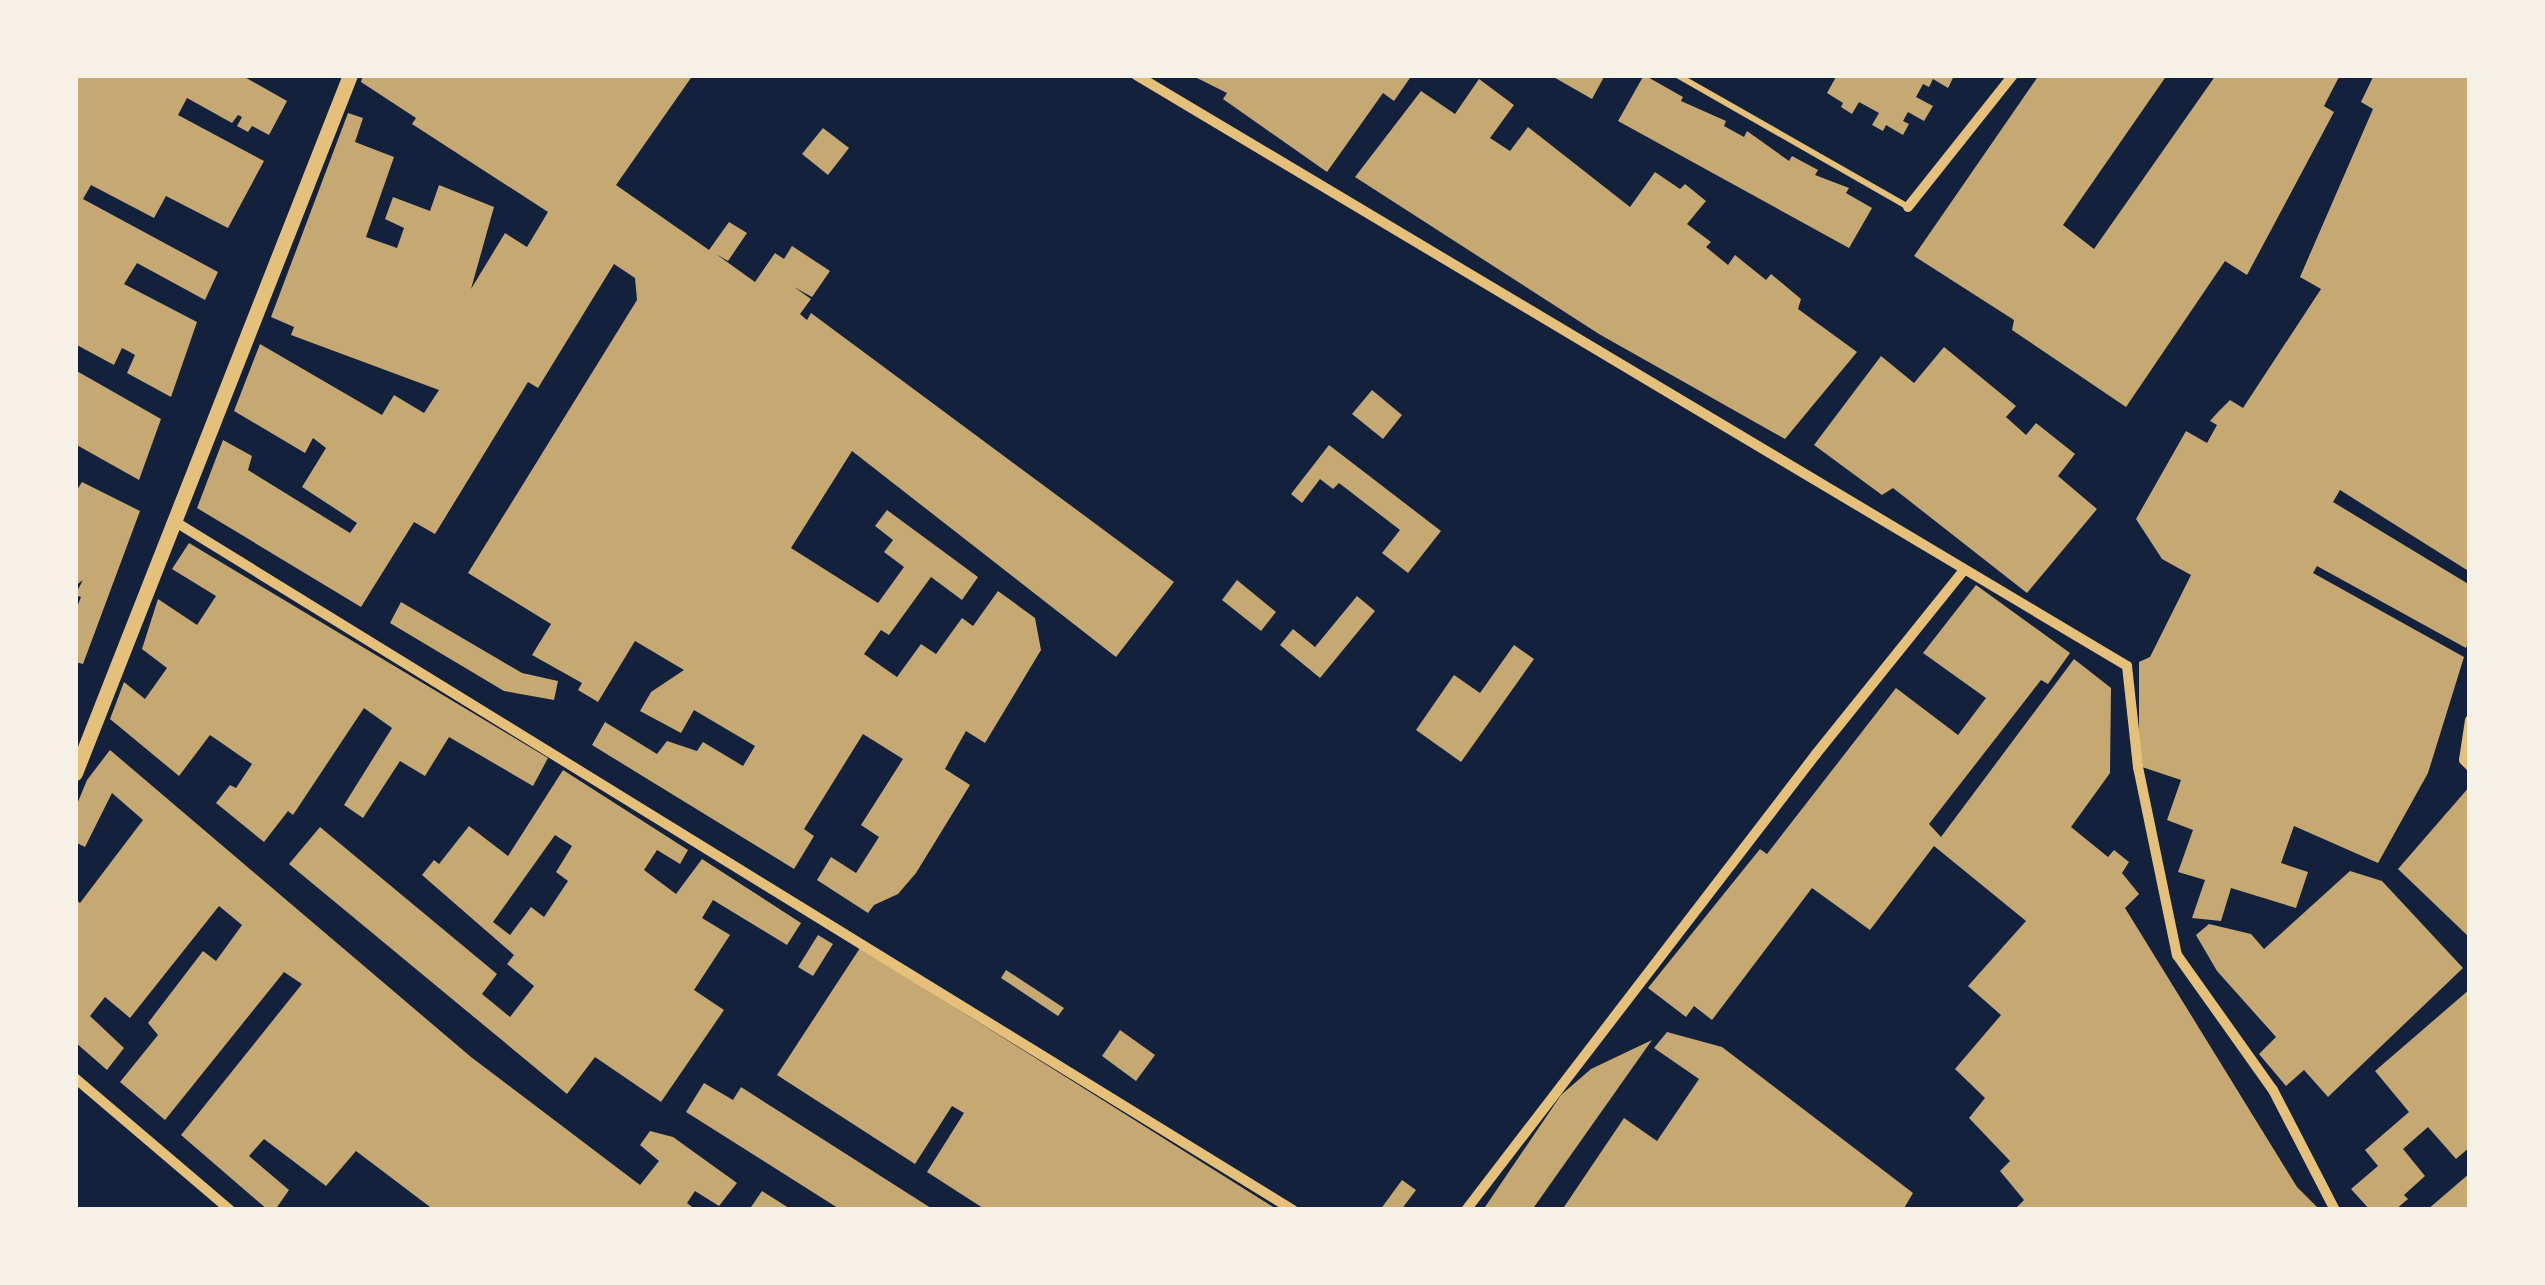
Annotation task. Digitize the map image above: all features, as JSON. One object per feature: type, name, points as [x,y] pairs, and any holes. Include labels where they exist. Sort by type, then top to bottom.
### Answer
[{"type":"street","points":[[75,773],[350,75]]},
{"type":"street","points":[[1136,75],[2127,666],[2138,767],[2177,955],[2274,1090],[2336,1210]]},
{"type":"street","points":[[1908,206],[2013,75]]},
{"type":"street","points":[[174,521],[1293,1210]]},
{"type":"street","points":[[1466,1210],[1963,569]]},
{"type":"street","points":[[2470,720],[2464,760],[2470,766]]},
{"type":"street","points":[[75,1078],[230,1210]]},
{"type":"lane","points":[[1677,75],[1908,206]]},
{"type":"building","points":[[75,75],[241,75],[287,101],[269,135],[252,126],[248,132],[237,126],[242,117],[238,115],[232,123],[187,98],[178,115],[264,161],[228,228],[166,196],[154,218],[91,185],[83,199],[218,272],[205,300],[137,263],[124,284],[197,322],[171,397],[127,373],[135,355],[128,351],[122,348],[114,365],[75,344]]},
{"type":"building","points":[[363,75],[693,75],[616,185],[709,250],[729,222],[747,233],[728,261],[716,254],[755,282],[775,253],[784,259],[792,246],[830,271],[812,297],[794,287],[811,299],[800,314],[807,320],[811,313],[1174,582],[1116,657],[852,451],[791,548],[878,603],[904,567],[884,552],[893,540],[875,526],[887,510],[978,577],[962,600],[931,577],[889,635],[881,630],[864,654],[897,677],[921,644],[936,654],[962,618],[973,626],[998,591],[1035,618],[1041,650],[985,743],[966,731],[945,769],[970,785],[916,873],[898,894],[874,905],[868,913],[817,880],[831,857],[856,873],[879,837],[861,825],[903,759],[863,734],[804,829],[814,836],[794,869],[592,745],[605,722],[657,754],[667,741],[697,751],[703,742],[743,766],[755,746],[694,710],[681,733],[640,711],[651,692],[684,670],[635,641],[598,702],[578,690],[582,683],[532,655],[551,624],[468,573],[637,300],[635,278],[614,264],[538,388],[528,382],[435,534],[414,522],[361,607],[197,508],[223,440],[252,456],[248,470],[350,533],[357,523],[302,487],[326,448],[313,438],[305,453],[234,411],[260,344],[382,415],[394,395],[424,413],[439,390],[291,335],[294,327],[271,317],[348,113],[363,118],[355,142],[394,157],[366,237],[397,248],[404,228],[385,219],[393,197],[430,211],[439,185],[494,207],[471,289],[505,233],[527,247],[548,212],[412,124],[416,118],[361,82]]},
{"type":"building","points":[[1191,75],[1412,75],[1394,101],[1383,93],[1327,172],[1223,99],[1227,93]]},
{"type":"building","points":[[1550,75],[1605,75],[1592,99]]},
{"type":"building","points":[[1644,75],[1683,97],[1681,101],[1726,121],[1724,126],[1744,137],[1747,131],[1789,161],[1792,156],[1818,170],[1815,175],[1849,188],[1846,193],[1872,208],[1849,248],[1618,121]]},
{"type":"building","points":[[1837,75],[1953,78],[1948,88],[1933,79],[1929,87],[1923,84],[1916,97],[1933,106],[1924,121],[1908,112],[1903,121],[1909,124],[1903,135],[1886,125],[1883,131],[1872,125],[1879,113],[1859,102],[1852,114],[1841,107],[1843,103],[1827,93]]},
{"type":"building","points":[[2039,75],[2167,75],[2063,225],[2094,249],[2216,75],[2340,75],[2324,106],[2334,112],[2247,275],[2225,261],[2126,407],[2012,330],[2014,320],[1914,256]]},
{"type":"building","points":[[2374,75],[2470,75],[2470,572],[2340,490],[2333,502],[2470,585],[2470,637],[2466,648],[2317,566],[2313,573],[2464,657],[2428,773],[2378,863],[2294,826],[2281,863],[2308,872],[2296,908],[2231,888],[2221,921],[2192,918],[2205,880],[2178,872],[2193,830],[2167,820],[2181,780],[2139,766],[2139,662],[2150,657],[2191,575],[2162,559],[2136,519],[2186,431],[2207,443],[2217,425],[2210,421],[2230,400],[2243,408],[2321,289],[2300,277],[2373,109],[2361,102]]},
{"type":"building","points":[[1479,79],[1514,105],[1490,138],[1510,151],[1528,127],[1630,207],[1655,172],[1680,189],[1685,184],[1706,201],[1687,224],[1711,242],[1706,247],[1728,265],[1735,255],[1766,280],[1771,274],[1801,299],[1798,309],[1857,352],[1785,439],[1599,334],[1355,177],[1421,91],[1455,114]]},
{"type":"building","points":[[823,128],[849,148],[828,175],[802,154]]},
{"type":"building","points":[[1944,347],[2016,406],[2006,417],[2026,435],[2036,423],[2075,454],[2058,476],[2097,509],[2027,593],[1893,488],[1882,495],[1814,445],[1881,356],[1914,383]]},
{"type":"building","points":[[75,370],[161,419],[139,480],[75,444]]},
{"type":"building","points":[[1372,390],[1402,415],[1383,439],[1352,414]]},
{"type":"building","points":[[1329,445],[1441,531],[1408,573],[1382,553],[1400,530],[1339,483],[1333,489],[1320,479],[1302,503],[1291,494]]},
{"type":"building","points":[[82,482],[140,511],[83,664],[75,662],[75,612],[81,597],[75,595],[83,580],[75,586],[75,493]]},
{"type":"building","points":[[189,543],[548,758],[533,786],[449,737],[425,776],[400,761],[363,818],[344,805],[392,728],[364,708],[293,815],[288,811],[264,842],[216,803],[230,785],[236,788],[252,764],[210,735],[179,776],[110,719],[124,682],[145,699],[167,668],[142,649],[158,599],[197,625],[216,596],[172,569]]},
{"type":"building","points":[[1237,580],[1276,612],[1261,631],[1222,600]]},
{"type":"building","points":[[1976,585],[2070,653],[2048,684],[2041,680],[1929,824],[1941,837],[2074,659],[2111,688],[2110,773],[2071,827],[2108,857],[2114,850],[2129,862],[2122,873],[2139,894],[2125,908],[2297,1187],[2320,1210],[2014,1210],[2024,1200],[2000,1171],[2010,1161],[1969,1118],[1985,1098],[1955,1069],[2001,1015],[1968,986],[2026,921],[1934,846],[1870,930],[1812,888],[1712,1020],[1694,1006],[1686,1017],[1648,988],[1760,849],[1767,854],[1896,688],[1958,735],[1986,698],[1923,653]]},
{"type":"building","points":[[1357,596],[1375,611],[1320,678],[1280,645],[1293,629],[1315,647]]},
{"type":"building","points":[[401,602],[522,673],[558,681],[554,700],[504,691],[390,623]]},
{"type":"building","points":[[1514,645],[1534,659],[1461,762],[1416,730],[1454,675],[1480,693]]},
{"type":"building","points":[[110,750],[471,1057],[640,1185],[659,1161],[640,1145],[650,1131],[673,1137],[737,1183],[719,1206],[695,1191],[687,1203],[696,1210],[434,1210],[356,1151],[326,1186],[264,1139],[249,1156],[289,1190],[275,1210],[268,1210],[181,1135],[302,984],[284,972],[165,1120],[120,1082],[158,1035],[148,1023],[203,951],[216,961],[242,925],[219,906],[130,1018],[105,997],[90,1016],[124,1048],[107,1070],[75,1042],[75,899],[80,903],[143,820],[112,793],[85,847],[75,842],[75,809],[87,780]]},
{"type":"building","points":[[563,770],[688,850],[680,864],[657,850],[644,870],[676,894],[702,859],[801,923],[787,945],[713,900],[702,918],[730,935],[694,990],[724,1010],[661,1102],[595,1057],[567,1094],[289,864],[320,827],[497,974],[482,994],[510,1017],[534,986],[507,964],[514,955],[422,875],[434,860],[439,864],[469,826],[508,856]],"holes":[[[555,835],[572,846],[556,872],[568,881],[544,917],[531,907],[510,935],[493,922]]]},
{"type":"building","points":[[2470,786],[2470,938],[2398,869]]},
{"type":"building","points":[[2350,871],[2382,881],[2463,968],[2328,1097],[2304,1070],[2286,1086],[2259,1054],[2276,1037],[2217,971],[2196,935],[2209,924],[2251,934],[2264,949]]},
{"type":"building","points":[[818,935],[833,944],[813,976],[798,967]]},
{"type":"building","points":[[860,948],[1278,1210],[986,1210],[927,1172],[964,1113],[952,1106],[915,1164],[777,1075]]},
{"type":"building","points":[[1006,970],[1064,1008],[1058,1016],[1001,978]]},
{"type":"building","points":[[2470,989],[2470,1147],[2456,1159],[2428,1127],[2403,1149],[2425,1176],[2404,1195],[2408,1199],[2395,1210],[2370,1210],[2351,1189],[2378,1166],[2365,1150],[2409,1112],[2375,1071]]},
{"type":"building","points":[[1120,1030],[1155,1055],[1136,1081],[1102,1056]]},
{"type":"building","points":[[1667,1032],[1722,1047],[1913,1193],[1903,1210],[1562,1210],[1624,1118],[1657,1141],[1699,1079],[1654,1048]]},
{"type":"building","points":[[1652,1040],[1532,1210],[1483,1210],[1561,1095],[1591,1069]]},
{"type":"building","points":[[704,1083],[733,1100],[741,1087],[934,1210],[841,1210],[686,1112]]},
{"type":"building","points":[[2470,1173],[2470,1210],[2427,1210]]},
{"type":"building","points":[[1402,1180],[1416,1190],[1401,1210],[1380,1210]]},
{"type":"building","points":[[762,1191],[792,1210],[749,1210]]}]
